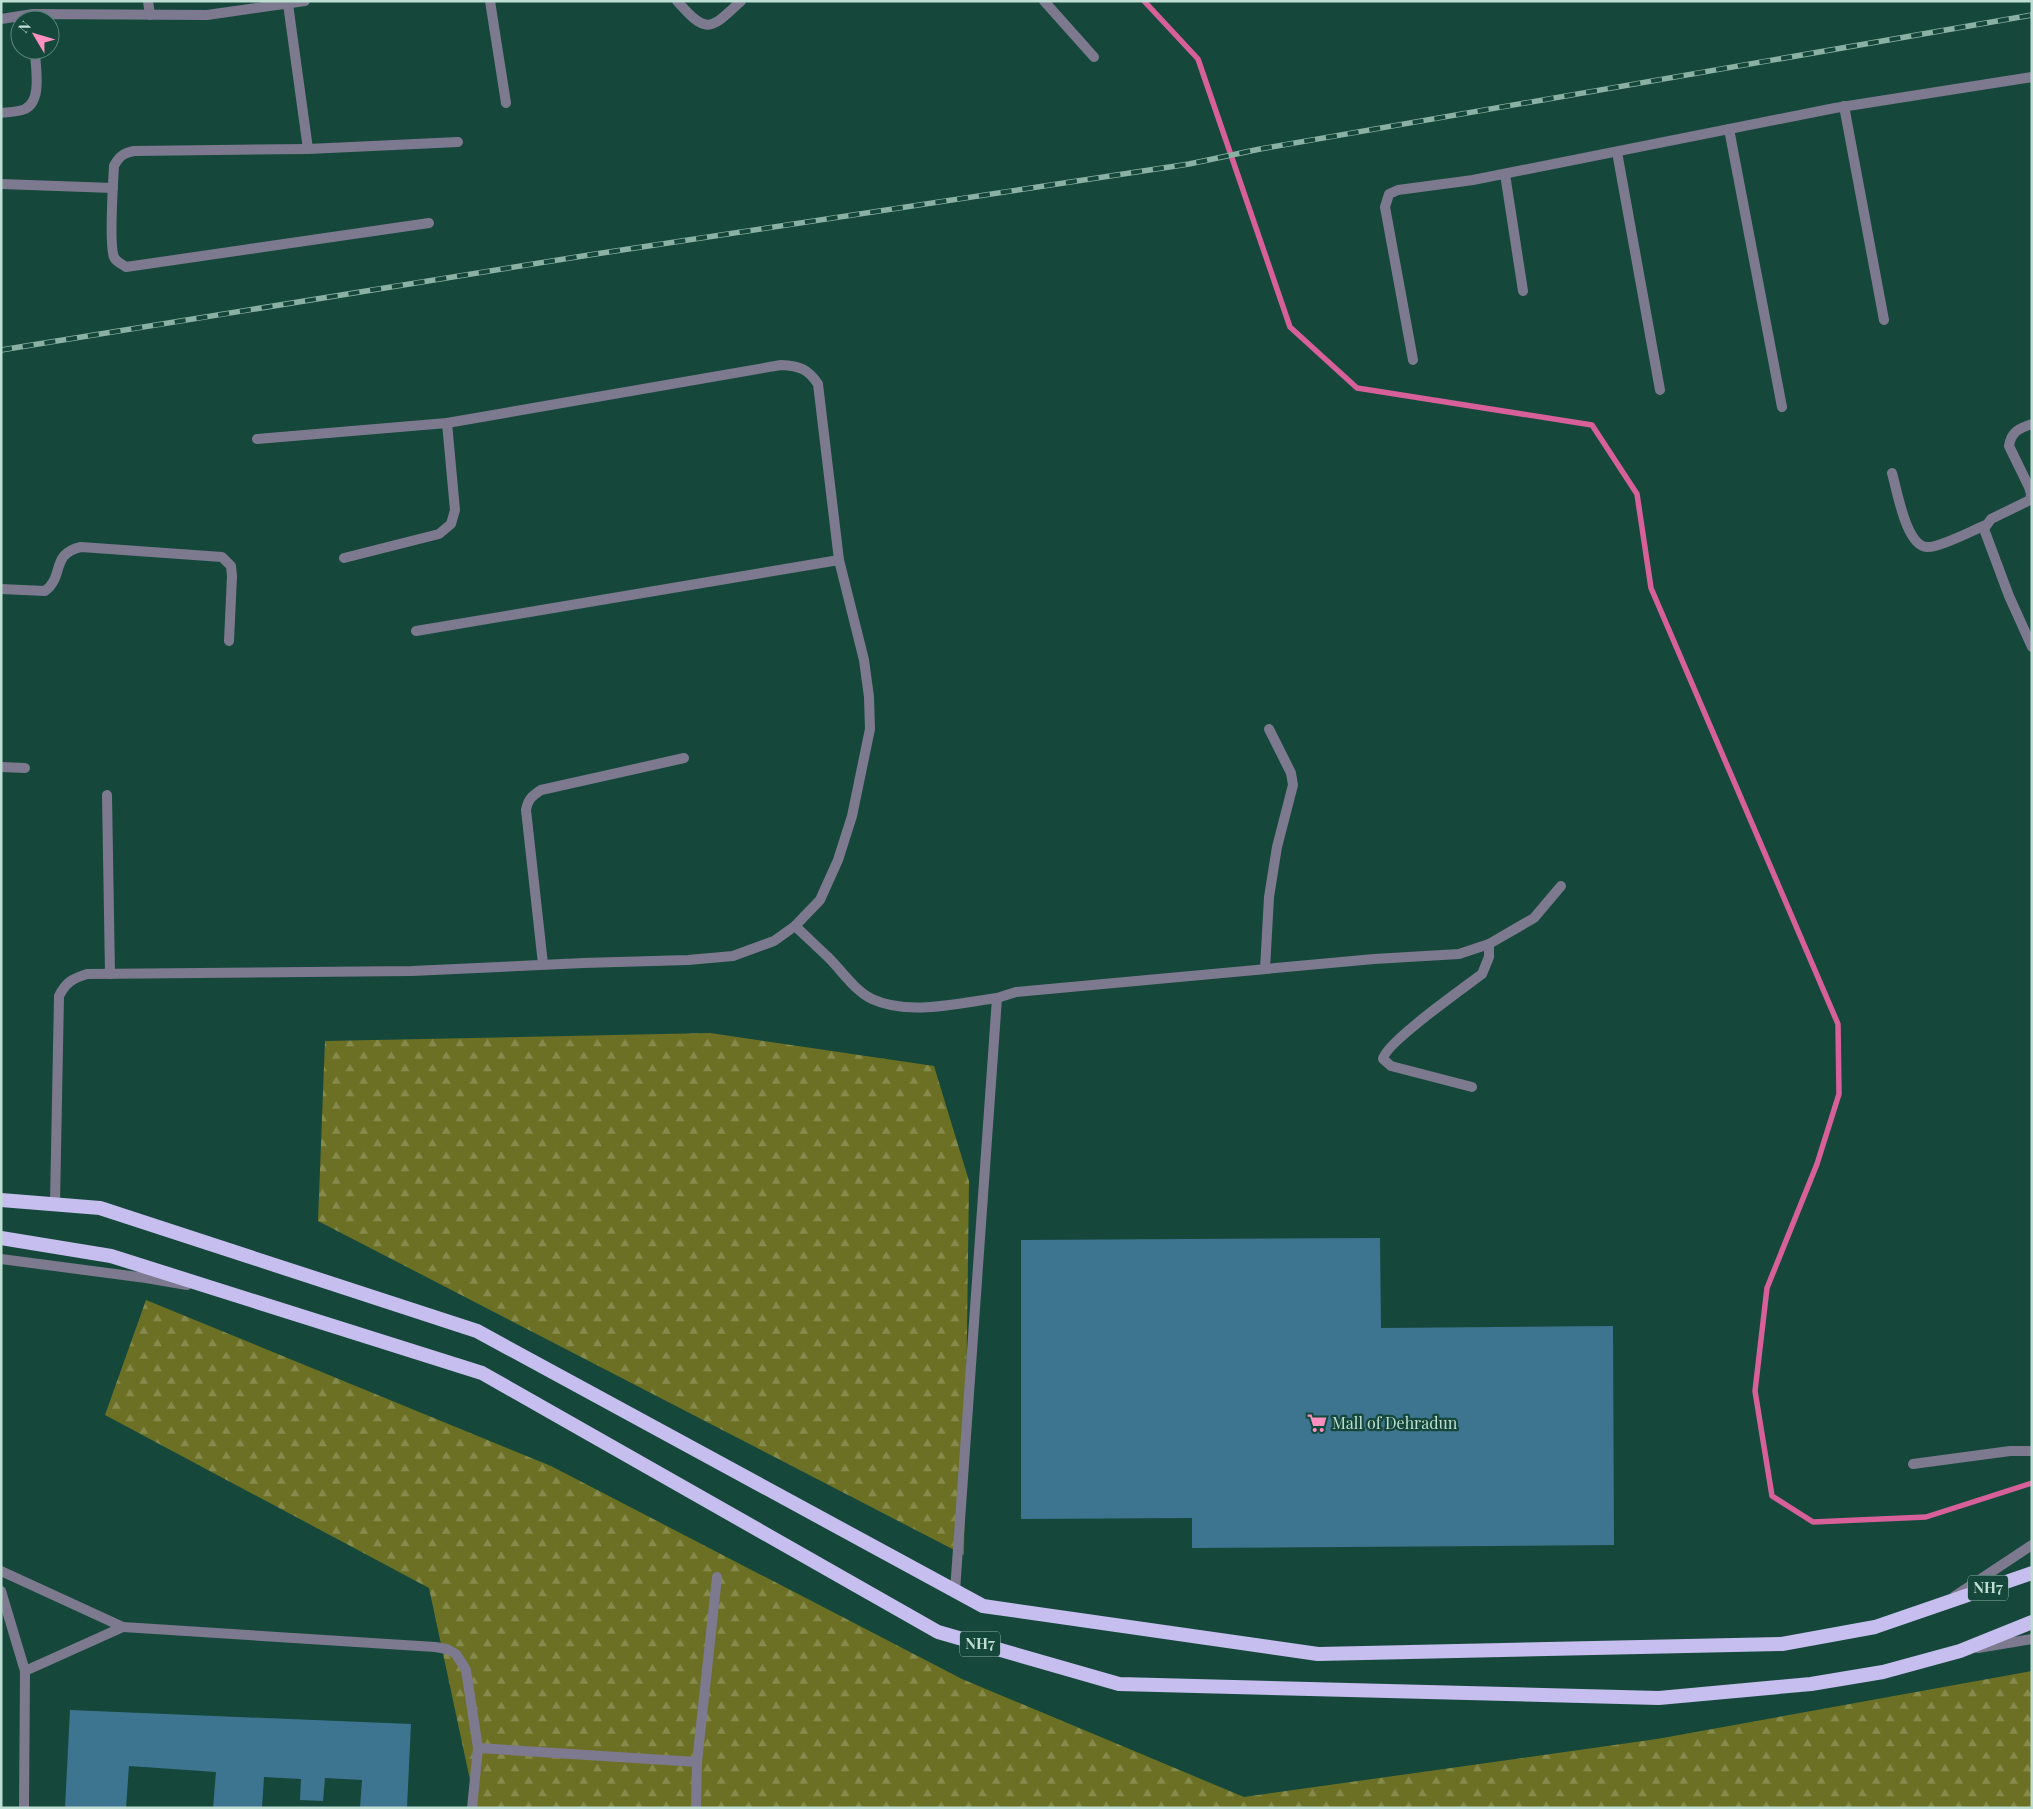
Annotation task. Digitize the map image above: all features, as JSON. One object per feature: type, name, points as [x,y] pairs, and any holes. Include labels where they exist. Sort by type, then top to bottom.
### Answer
[{"type":"highway","name":"NH7","points":[[1,1200],[100,1208],[477,1331],[984,1606],[1318,1654],[1782,1644],[1875,1627],[2032,1573]]},
{"type":"highway","name":"NH7","points":[[1,1238],[111,1256],[482,1373],[938,1632],[1119,1684],[1660,1698],[1812,1684],[1883,1672],[1960,1651],[2028,1623]]},
{"type":"street","points":[[148,1],[150,15]]},
{"type":"street","points":[[60,17],[207,15],[269,4],[288,4],[305,1]]},
{"type":"street","points":[[490,1],[506,103]]},
{"type":"street","points":[[677,1],[691,18],[702,25],[710,26],[717,23],[741,1]]},
{"type":"street","points":[[1044,1],[1094,57]]},
{"type":"street","points":[[288,4],[308,149]]},
{"type":"street","points":[[1,113],[26,108],[33,101],[36,91],[35,60]]},
{"type":"street","points":[[1413,360],[1385,207],[1389,194],[1398,190],[1505,174],[1844,106],[2032,77]]},
{"type":"street","points":[[1844,106],[1884,320]]},
{"type":"street","points":[[1729,129],[1782,407]]},
{"type":"street","points":[[429,223],[126,267],[114,257],[112,244],[114,166],[118,158],[124,153],[134,151],[308,149],[458,142]]},
{"type":"street","points":[[1617,152],[1660,390]]},
{"type":"street","points":[[1505,174],[1523,291]]},
{"type":"street","points":[[1,184],[113,188]]},
{"type":"street","points":[[55,1204],[59,996],[64,985],[74,978],[87,974],[412,971],[543,964],[688,960],[733,956],[774,941],[794,926],[820,900],[838,860],[852,816],[870,729],[869,696],[864,660],[839,560],[818,384],[811,373],[795,365],[781,365],[447,423],[257,439]]},
{"type":"street","points":[[344,558],[439,534],[451,524],[455,510],[447,423]]},
{"type":"street","points":[[2032,424],[2019,428],[2013,434],[2008,446],[2029,487],[2030,500],[1991,519],[1984,529],[2009,596],[2032,647]]},
{"type":"street","points":[[1892,473],[1910,535],[1917,544],[1927,548],[1937,546],[1986,525]]},
{"type":"street","points":[[1,589],[46,591],[52,586],[61,559],[66,552],[81,546],[222,557],[231,566],[232,576],[229,641]]},
{"type":"street","points":[[416,631],[839,560]]},
{"type":"street","points":[[1265,969],[1269,897],[1277,847],[1293,779],[1269,729]]},
{"type":"street","points":[[543,964],[526,810],[532,795],[541,790],[684,758]]},
{"type":"street","points":[[1,767],[25,768]]},
{"type":"street","points":[[107,795],[110,974]]},
{"type":"street","points":[[794,926],[858,990],[878,1001],[898,1007],[917,1008],[997,998],[1016,992],[1374,959],[1459,954],[1489,944],[1534,918],[1561,886]]},
{"type":"street","points":[[1472,1087],[1391,1066],[1383,1059],[1384,1055],[1397,1040],[1482,974],[1489,957],[1489,944]]},
{"type":"street","points":[[955,1591],[997,998]]},
{"type":"street","points":[[1,1258],[146,1278],[228,1293]]},
{"type":"street","points":[[1913,1464],[2010,1451],[2032,1451]]},
{"type":"street","points":[[1944,1603],[2032,1545]]},
{"type":"street","points":[[1,1571],[123,1627],[435,1646],[447,1649],[456,1654],[466,1670],[478,1748],[472,1808]]},
{"type":"street","points":[[696,1808],[696,1762],[717,1577]]},
{"type":"street","points":[[1,1591],[25,1671],[24,1808]]},
{"type":"street","points":[[1960,1651],[2031,1641],[2028,1623]]},
{"type":"street","points":[[25,1671],[123,1627]]},
{"type":"street","points":[[478,1748],[696,1762]]},
{"type":"green space","points":[[710,1033],[934,1066],[969,1181],[964,1555],[318,1221],[325,1041]]},
{"type":"green space","points":[[146,1300],[551,1466],[962,1679],[1244,1797],[1657,1739],[2032,1671],[2032,1808],[476,1808],[429,1588],[105,1415]]},
{"type":"building","name":"Mall of Dehradun","points":[[1380,1238],[1381,1328],[1613,1326],[1614,1545],[1192,1548],[1192,1518],[1021,1519],[1021,1240]]},
{"type":"building","points":[[70,1710],[411,1724],[407,1808],[360,1808],[362,1780],[325,1778],[323,1801],[300,1800],[301,1779],[264,1777],[262,1808],[213,1808],[216,1772],[129,1766],[126,1808],[65,1808]]},
{"type":"waterway","points":[[1144,1],[1198,59],[1290,327],[1357,388],[1592,425],[1637,494],[1651,588],[1838,1024],[1839,1094],[1817,1164],[1767,1288],[1755,1391],[1772,1496],[1813,1522],[1926,1517],[2032,1483]]},
{"type":"railway","points":[[1,350],[589,255],[1189,164],[1260,149],[2032,15]]},
{"type":"place","name":"Mall of Dehradun","points":[[1317,1423]]}]
